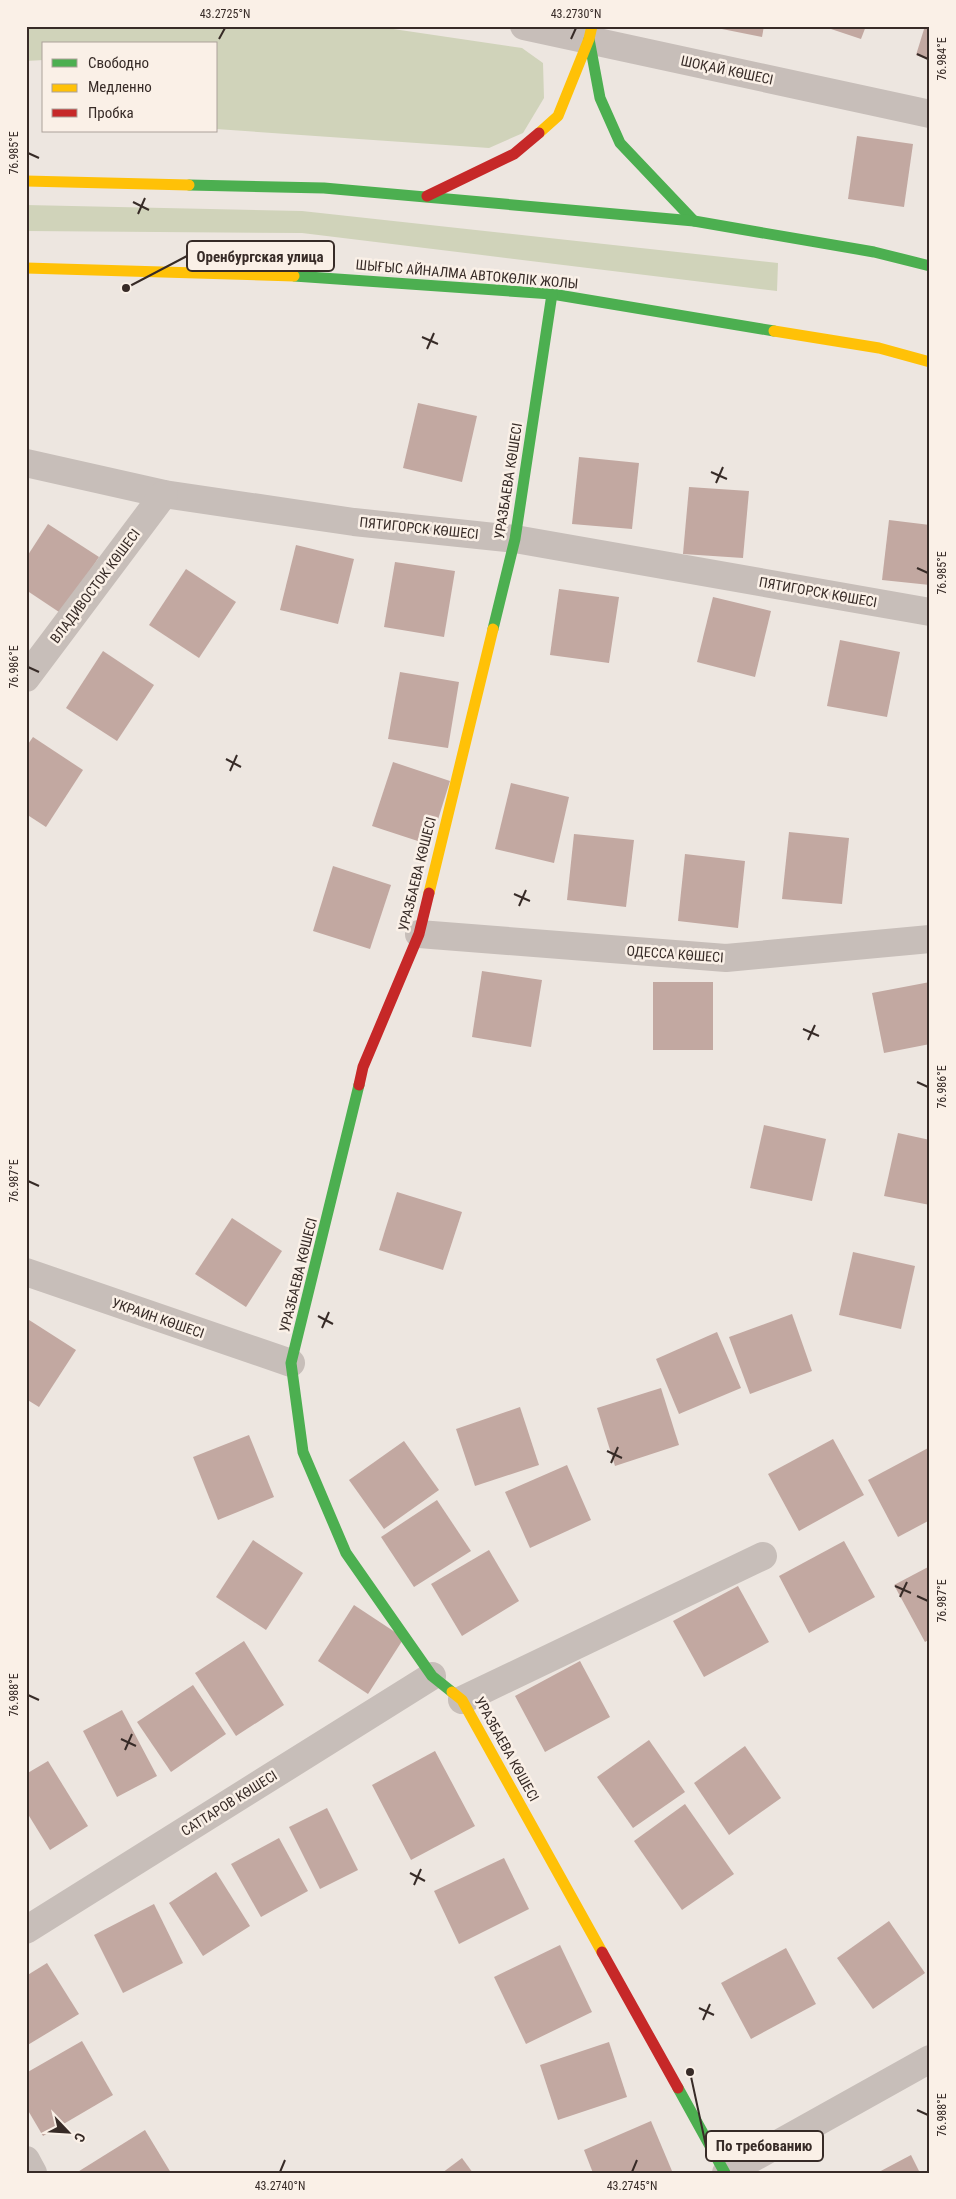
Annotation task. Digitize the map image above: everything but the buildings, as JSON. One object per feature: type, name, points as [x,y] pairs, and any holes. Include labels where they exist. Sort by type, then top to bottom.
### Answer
[{"type":"main road","points":[[427,196],[514,154],[558,116],[590,33]]},
{"type":"main road","points":[[590,33],[600,98],[620,143],[694,221]]},
{"type":"main road","points":[[26,181],[324,188],[694,221],[874,252],[930,266]]},
{"type":"main road","name":"ШЫҒЫС АЙНАЛМА АВТОКӨЛІК ЖОЛЫ","points":[[26,268],[316,277],[552,294],[879,348],[930,362]]},
{"type":"main road","name":"УРАЗБАЕВА КӨШЕСІ","points":[[552,294],[515,539],[419,934],[363,1067],[291,1363],[304,1452],[346,1553],[432,1676],[462,1700],[726,2173]]},
{"type":"street","name":"ШОҚАЙ КӨШЕСІ","points":[[524,26],[590,33],[930,114]]},
{"type":"street","name":"ПЯТИГОРСК КӨШЕСІ","points":[[26,463],[164,494],[354,522],[515,539],[930,612]]},
{"type":"street","name":"ВЛАДИВОСТОК КӨШЕСІ","points":[[26,678],[164,494]]},
{"type":"street","name":"ОДЕССА КӨШЕСІ","points":[[419,934],[726,958],[930,939]]},
{"type":"street","name":"УКРАИН КӨШЕСІ","points":[[26,1272],[291,1363]]},
{"type":"street","points":[[462,1700],[763,1556]]},
{"type":"street","name":"САТТАРОВ КӨШЕСІ","points":[[26,1930],[432,1676]]},
{"type":"street","points":[[726,2173],[930,2059]]},
{"type":"street","points":[[26,2160],[34,2173]]},
{"type":"green space","points":[[26,26],[373,26],[522,48],[543,63],[544,98],[523,133],[489,148],[218,129],[218,42],[42,42],[42,60],[26,61]]},
{"type":"green space","points":[[26,205],[302,211],[778,263],[777,291],[302,233],[26,231]]},
{"type":"traffic: fast","points":[[589,39],[600,98],[620,143],[694,221]]},
{"type":"traffic: fast","points":[[189,185],[324,188],[694,221],[874,252],[930,266]]},
{"type":"traffic: fast","points":[[294,276],[552,294],[774,331]]},
{"type":"traffic: fast","points":[[493,629],[515,539],[552,294]]},
{"type":"traffic: fast","points":[[359,1085],[291,1363],[303,1452],[346,1553],[432,1676],[452,1692]]},
{"type":"traffic: fast","points":[[678,2088],[725,2173]]},
{"type":"traffic: slow","points":[[539,133],[558,116],[589,39],[592,26]]},
{"type":"traffic: slow","points":[[26,181],[189,185]]},
{"type":"traffic: slow","points":[[26,268],[294,276]]},
{"type":"traffic: slow","points":[[774,331],[879,348],[930,362]]},
{"type":"traffic: slow","points":[[429,893],[493,629]]},
{"type":"traffic: slow","points":[[452,1692],[462,1700],[602,1952]]},
{"type":"traffic: jam","points":[[427,196],[514,154],[539,133]]},
{"type":"traffic: jam","points":[[359,1085],[363,1067],[419,934],[429,893]]},
{"type":"traffic: jam","points":[[602,1952],[678,2088]]},
{"type":"place","name":"Оренбургская улица","points":[[126,288]]},
{"type":"place","name":"По требованию","points":[[690,2072]]}]
